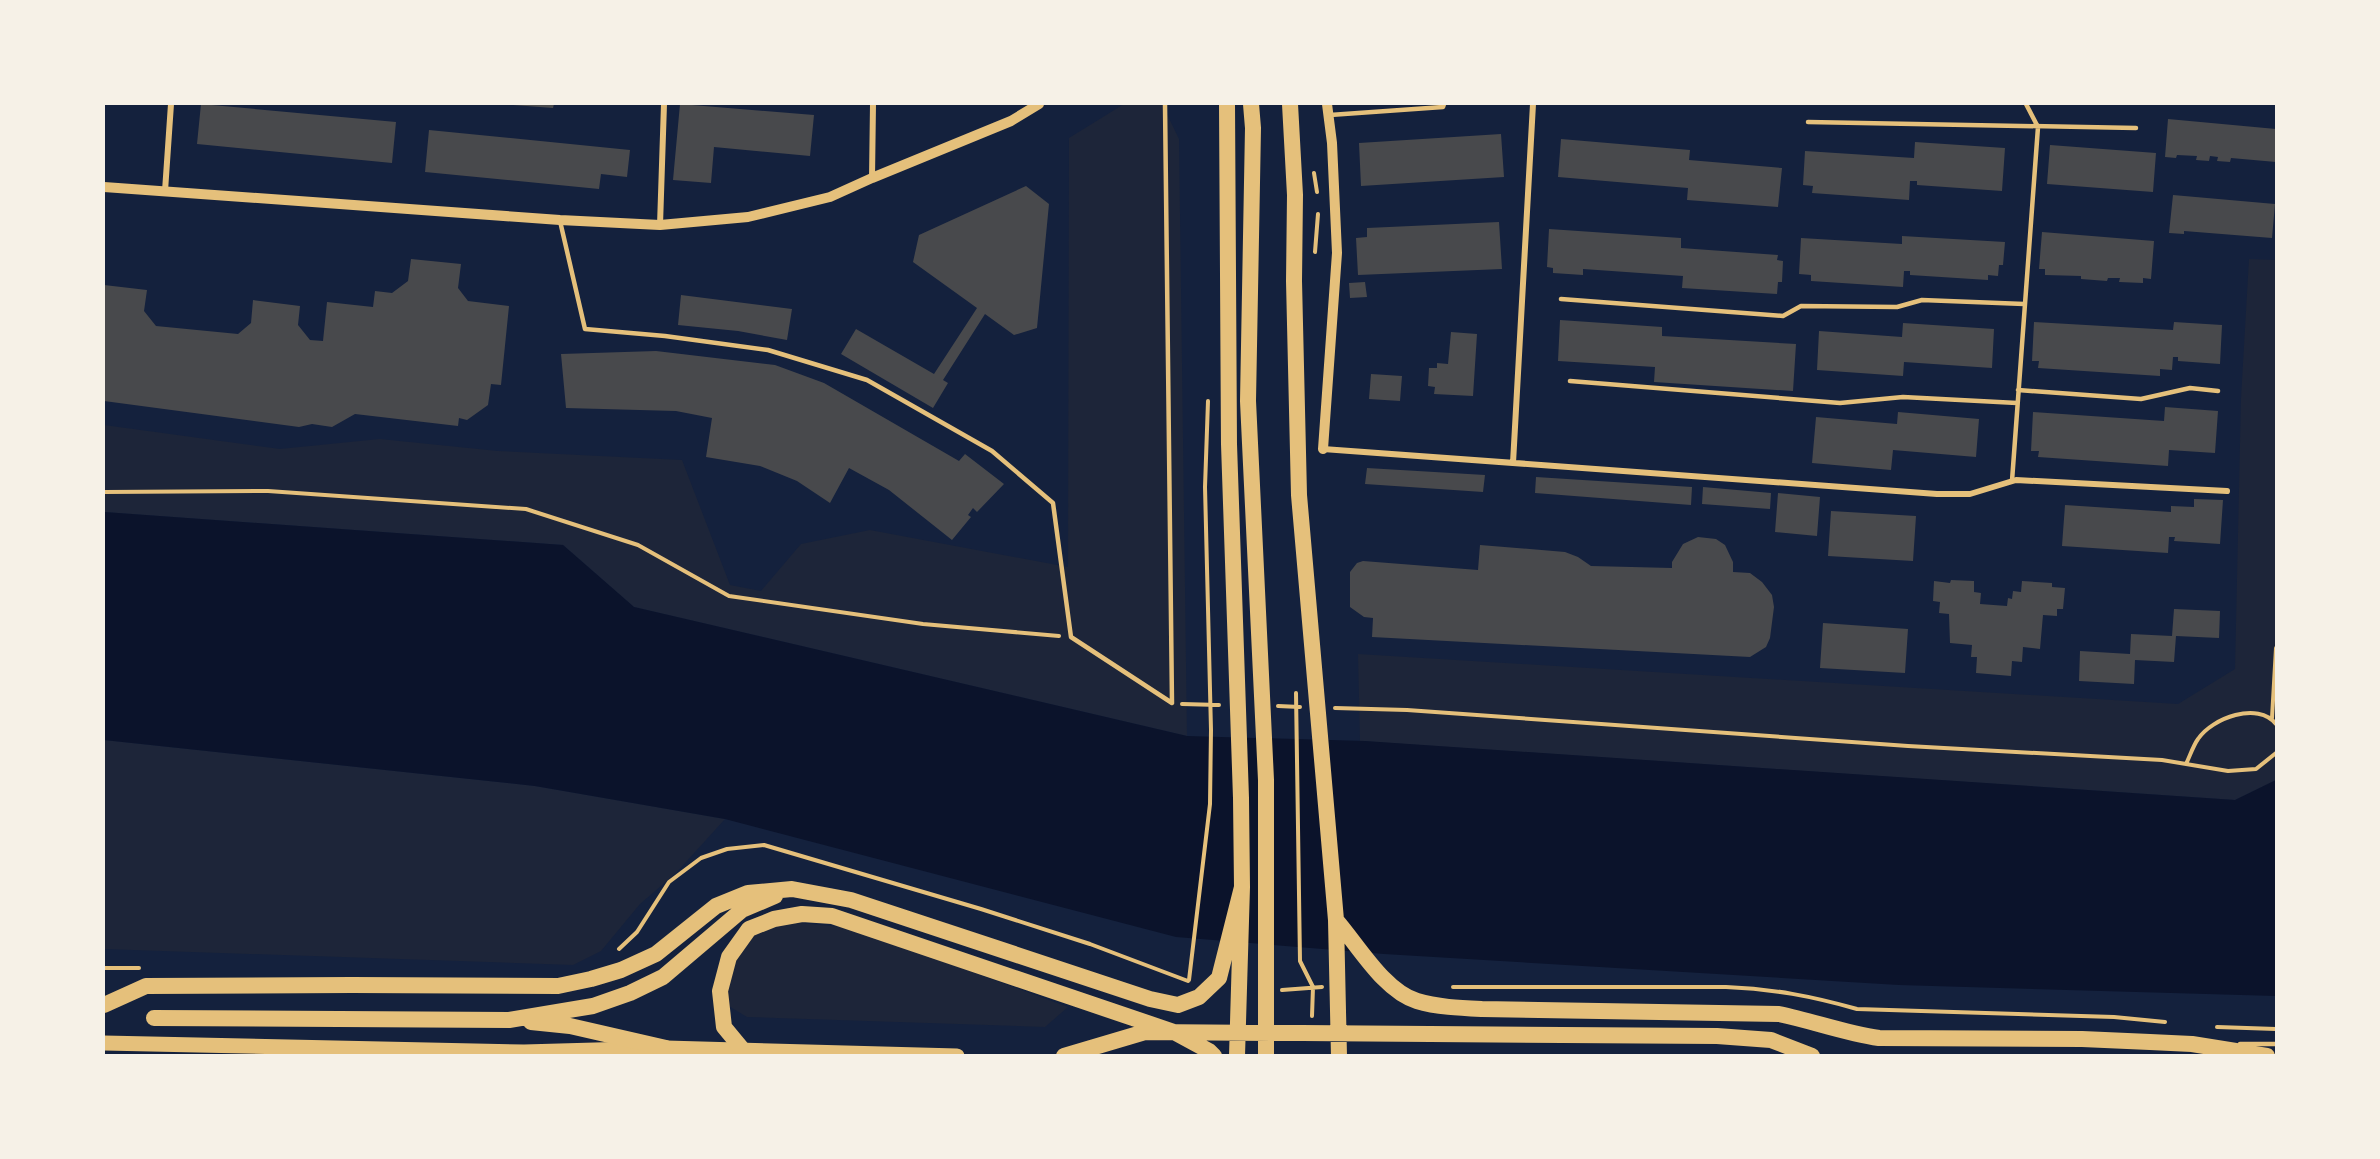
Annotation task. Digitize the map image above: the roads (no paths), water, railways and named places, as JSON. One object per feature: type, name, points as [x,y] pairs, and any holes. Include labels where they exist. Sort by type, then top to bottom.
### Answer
[{"type":"highway","points":[[1227,104],[1229,444],[1242,887],[1237,1056]]},
{"type":"highway","points":[[1251,104],[1253,128],[1248,401],[1266,780],[1266,1056]]},
{"type":"highway","points":[[1290,104],[1295,195],[1294,281],[1299,495],[1336,920],[1339,1056]]},
{"type":"highway","points":[[1228,209],[1253,128]]},
{"type":"highway","points":[[104,1005],[146,986],[352,984],[558,986],[621,970],[656,954],[716,906],[748,894],[792,889],[851,900],[1150,999],[1178,1005],[1199,997],[1219,978],[1242,887]]},
{"type":"highway","points":[[508,1020],[593,1006],[630,993],[663,977],[742,910],[792,889]]},
{"type":"highway","points":[[748,1056],[724,1027],[720,991],[729,957],[749,929],[774,919],[802,914],[832,916],[1174,1032],[1214,1056]]},
{"type":"highway","points":[[1336,920],[1379,974],[1398,992],[1416,1001],[1443,1006],[1482,1009],[1779,1014],[1818,1022],[1849,1034],[1879,1038],[2082,1039],[2192,1044],[2267,1056]]},
{"type":"highway","points":[[154,1018],[508,1020],[570,1026],[666,1048]]},
{"type":"highway","points":[[1064,1056],[1146,1032],[1718,1036],[1771,1040],[1812,1056]]},
{"type":"main road","points":[[104,1043],[524,1052],[666,1048],[957,1056]]},
{"type":"street","points":[[165,191],[171,104]]},
{"type":"street","points":[[660,225],[664,104]]},
{"type":"street","points":[[872,178],[873,104]]},
{"type":"street","points":[[104,187],[560,220],[660,225],[748,217],[830,197],[1011,121],[1040,104]]},
{"type":"street","points":[[1513,463],[1533,104]]},
{"type":"street","points":[[1328,109],[1332,143],[1337,253],[1323,449],[1937,494],[1970,494],[2012,481],[2227,491]]},
{"type":"lane","points":[[560,220],[585,329],[665,336],[768,351],[867,380],[992,451],[1053,503],[1071,637],[1172,703],[1165,104]]},
{"type":"lane","points":[[1328,109],[1443,107],[1444,104]]},
{"type":"lane","points":[[2012,481],[2038,127],[2026,104]]},
{"type":"lane","points":[[1808,122],[2136,128]]},
{"type":"lane","points":[[1561,299],[1783,316],[1801,306],[1897,307],[1922,300],[2024,304]]},
{"type":"lane","points":[[1570,381],[1840,403],[1903,397],[2017,403]]},
{"type":"lane","points":[[2018,390],[2141,399],[2190,388],[2218,391]]},
{"type":"lane","points":[[2192,1044],[2277,1044]]}]
